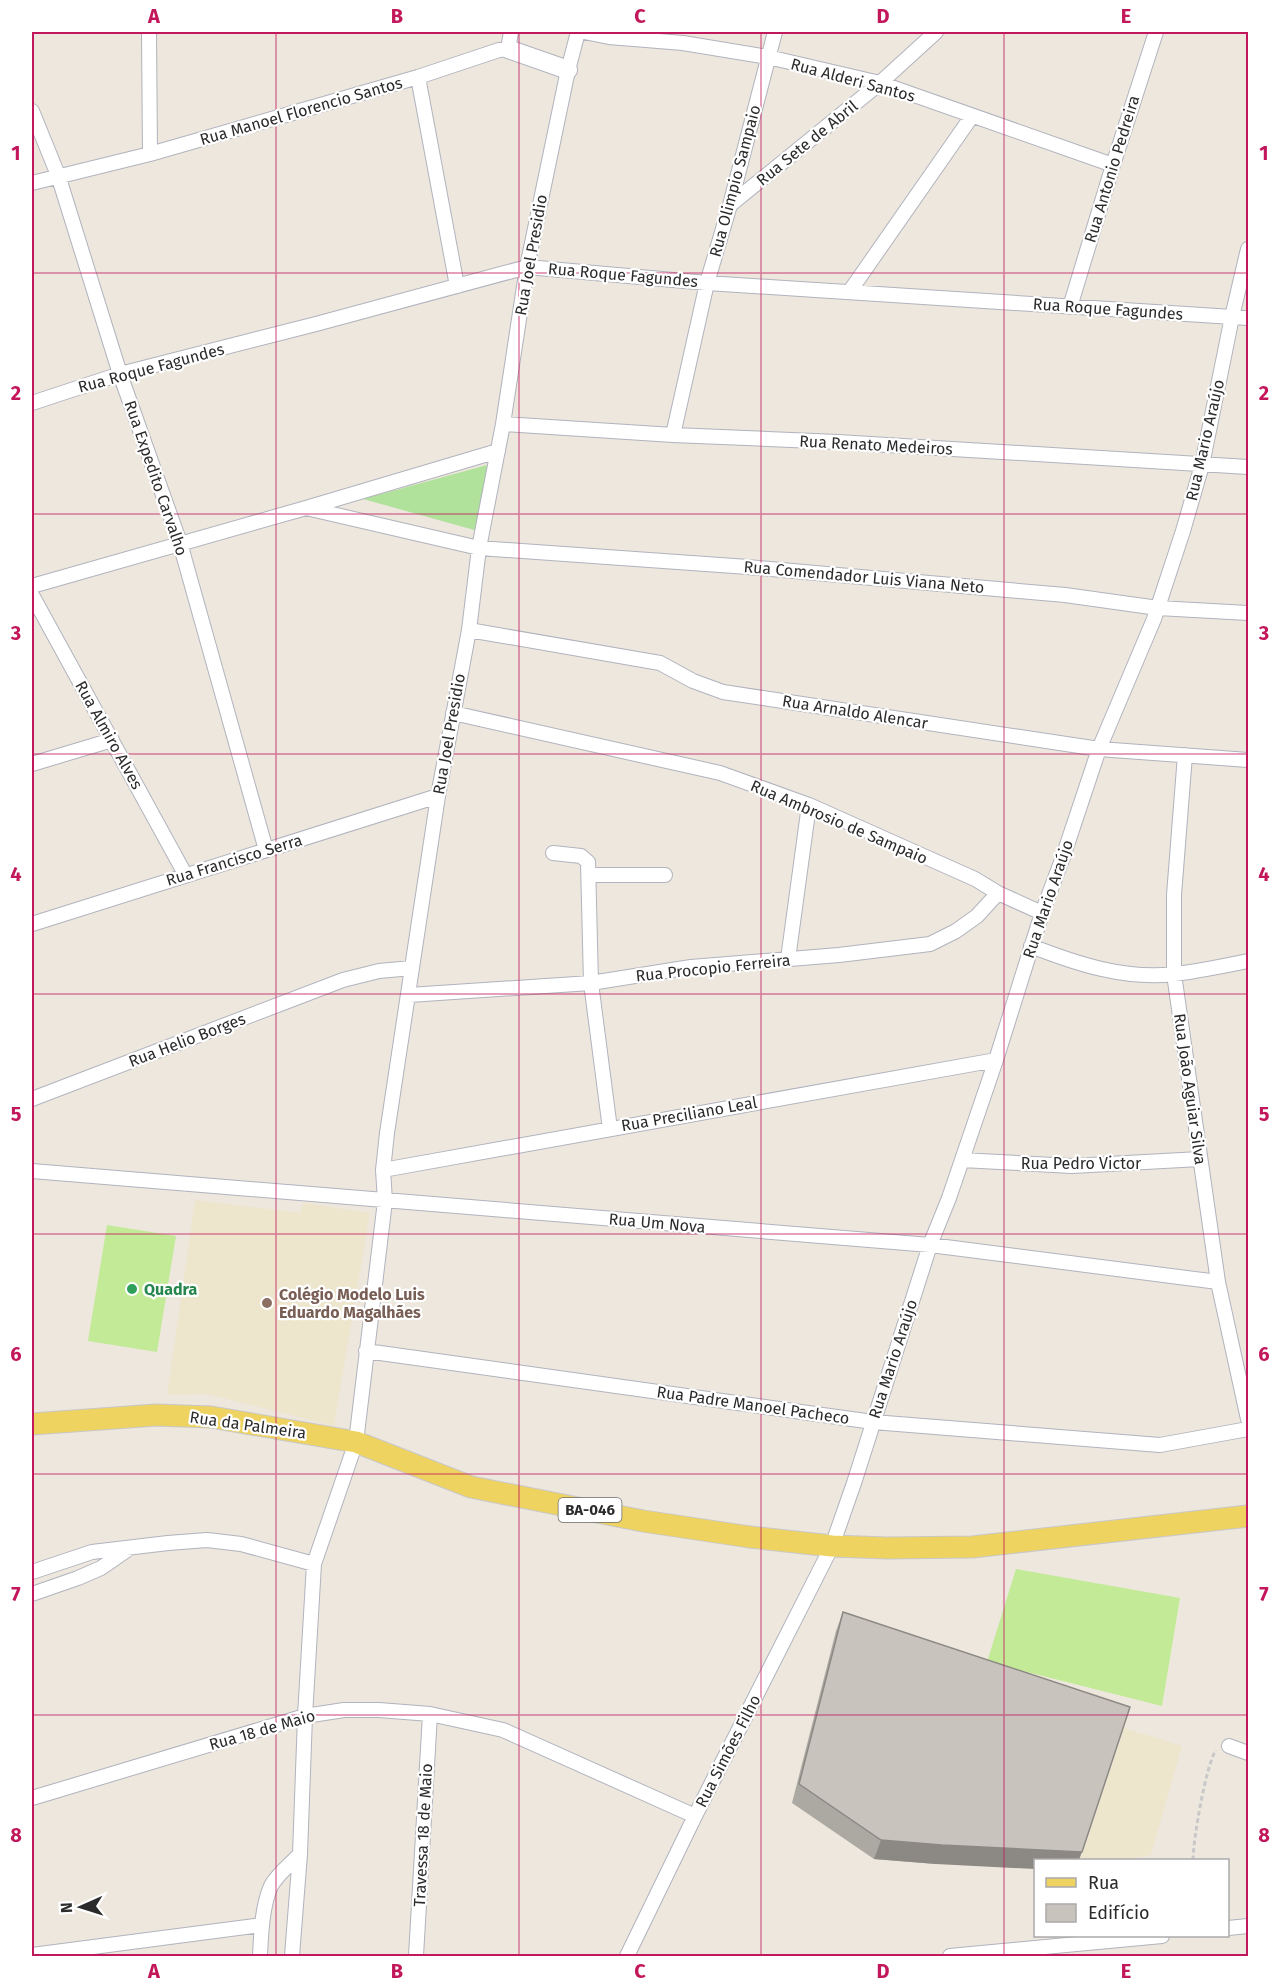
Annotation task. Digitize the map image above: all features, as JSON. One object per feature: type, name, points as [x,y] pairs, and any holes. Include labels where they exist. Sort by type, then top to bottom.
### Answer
[{"type":"main road","name":"Rua da Palmeira","points":[[32,1424],[156,1415],[210,1417],[356,1442]]},
{"type":"main road","name":"BA-046","points":[[356,1442],[471,1487],[643,1521],[750,1537],[832,1546],[972,1547],[1248,1516]]},
{"type":"street","points":[[149,32],[150,154]]},
{"type":"street","name":"Rua Joel Presidio","points":[[292,1956],[300,1854],[314,1564],[356,1442],[385,1201],[383,1170],[438,796],[469,630],[479,548],[503,424],[527,267],[578,32]]},
{"type":"street","name":"Rua Alderi Santos","points":[[584,32],[609,37],[682,43],[768,57],[880,83],[1113,165]]},
{"type":"street","name":"Rua Olimpio Sampaio","points":[[674,435],[707,283],[730,205],[775,32]]},
{"type":"street","name":"Rua Sete de Abril","points":[[730,205],[880,83],[936,32]]},
{"type":"street","name":"Rua Antonio Pedreira","points":[[1070,307],[1156,32]]},
{"type":"street","name":"Rua Manoel Florencio Santos","points":[[32,183],[150,154],[418,77],[499,50],[509,40],[568,70]]},
{"type":"street","points":[[418,77],[457,286]]},
{"type":"street","name":"Rua Expedito Carvalho","points":[[32,111],[58,176],[120,374],[180,543],[266,850]]},
{"type":"street","points":[[850,291],[972,116]]},
{"type":"street","name":"Rua Mario Araújo","points":[[832,1546],[930,1245],[996,1059],[1042,913],[1099,749],[1158,608],[1202,465],[1248,249]]},
{"type":"street","name":"Rua Roque Fagundes","points":[[32,403],[120,374],[527,267],[707,283],[1248,318]]},
{"type":"street","name":"Rua Renato Medeiros","points":[[503,424],[1248,467]]},
{"type":"street","points":[[32,586],[498,451]]},
{"type":"street","name":"Rua Comendador Luis Viana Neto","points":[[306,508],[479,548],[748,567],[1065,596],[1158,608],[1248,613]]},
{"type":"street","name":"Rua Almiro Alves","points":[[32,595],[185,874]]},
{"type":"street","name":"Rua Arnaldo Alencar","points":[[469,630],[660,663],[693,681],[723,692],[1099,749],[1248,760]]},
{"type":"street","name":"Rua Ambrosio de Sampaio","points":[[453,713],[720,773],[810,805],[975,879],[998,893],[1042,913]]},
{"type":"street","points":[[32,764],[112,740]]},
{"type":"street","name":"Rua João Aguiar Silva","points":[[1185,755],[1174,895],[1174,974],[1218,1282],[1248,1419]]},
{"type":"street","name":"Rua Francisco Serra","points":[[32,924],[438,796]]},
{"type":"street","points":[[788,959],[810,805]]},
{"type":"street","points":[[553,853],[581,856],[586,859],[590,875],[591,983],[610,1129]]},
{"type":"street","points":[[590,875],[665,875]]},
{"type":"street","name":"Rua Procopio Ferreira","points":[[409,995],[591,983],[691,967],[930,944],[956,931],[977,916],[998,893]]},
{"type":"street","points":[[1031,945],[1098,969],[1135,975],[1174,974],[1248,962]]},
{"type":"street","name":"Rua Helio Borges","points":[[32,1099],[343,981],[380,971],[412,968]]},
{"type":"street","name":"Rua Preciliano Leal","points":[[383,1170],[996,1059]]},
{"type":"street","name":"Rua Pedro Victor","points":[[962,1160],[1072,1166],[1200,1159]]},
{"type":"street","name":"Rua Um Nova","points":[[32,1171],[930,1245],[1218,1282]]},
{"type":"street","name":"Rua Padre Manoel Pacheco","points":[[366,1351],[873,1422],[1160,1445],[1248,1429]]},
{"type":"street","points":[[32,1572],[92,1552],[168,1542],[207,1540],[241,1544],[314,1564]]},
{"type":"street","name":"Rua Simões Filho","points":[[627,1956],[832,1546]]},
{"type":"street","points":[[32,1593],[101,1568],[131,1548]]},
{"type":"street","name":"Rua 18 de Maio","points":[[32,1798],[305,1716],[344,1710],[367,1710],[430,1714],[503,1730],[695,1816]]},
{"type":"street","name":"Travessa 18 de Maio","points":[[416,1956],[430,1714]]},
{"type":"street","points":[[1229,1746],[1248,1753]]},
{"type":"street","points":[[260,1956],[262,1925],[271,1887],[282,1871],[300,1854]]},
{"type":"street","points":[[32,1955],[262,1925]]},
{"type":"street","points":[[1229,1928],[1248,1926]]},
{"type":"street","points":[[950,1956],[1142,1937]]},
{"type":"path","points":[[1192,1859],[1214,1753],[1219,1747],[1229,1746]]},
{"type":"shaded area","name":"Colégio Modelo Luis Eduardo Magalhães","points":[[195,1200],[300,1213],[304,1203],[370,1213],[334,1426],[207,1394],[167,1395]]},
{"type":"shaded area","points":[[1124,1728],[1182,1746],[1151,1855],[1129,1859],[1080,1859]]},
{"type":"green space","points":[[487,465],[478,531],[363,499]]},
{"type":"green space","name":"Quadra","points":[[107,1225],[176,1236],[157,1352],[88,1341]]},
{"type":"green space","points":[[1016,1569],[1180,1598],[1162,1706],[987,1662]]},
{"type":"building","points":[[843,1612],[1130,1707],[1082,1852],[881,1840],[799,1784]]},
{"type":"place","name":"Quadra","points":[[132,1289]]},
{"type":"place","name":"Colégio Modelo Luis Eduardo Magalhães","points":[[267,1303]]}]
